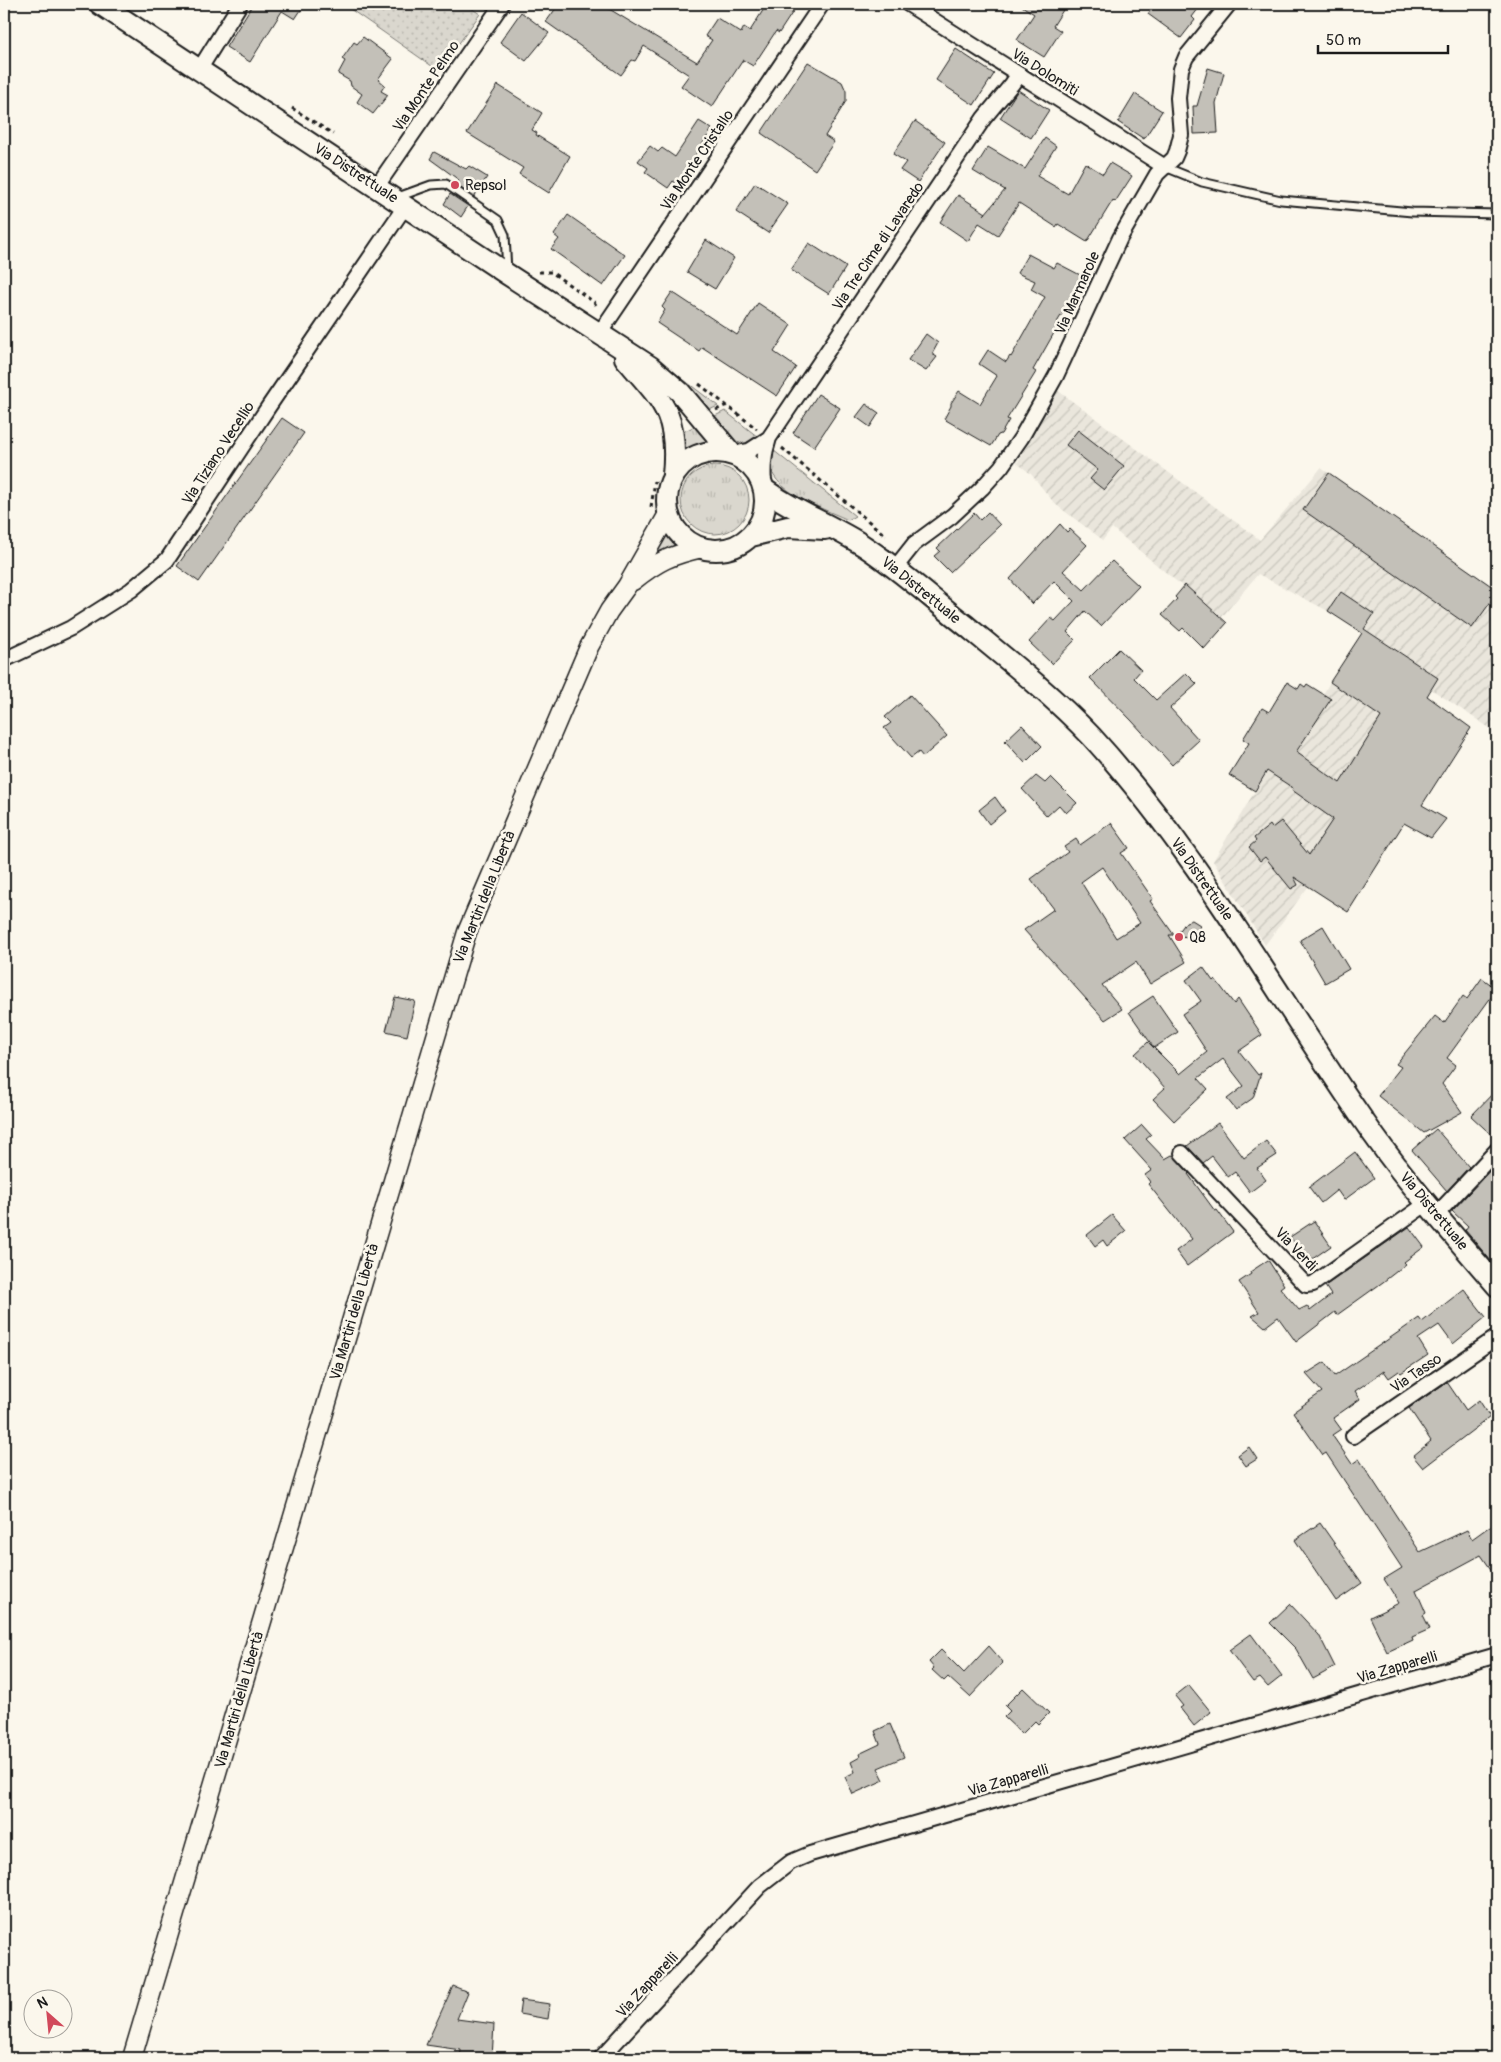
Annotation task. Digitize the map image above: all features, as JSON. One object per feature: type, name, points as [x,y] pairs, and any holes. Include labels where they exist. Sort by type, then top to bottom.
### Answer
[{"type":"main road","name":"Via Distrettuale","points":[[100,4],[507,274],[651,367],[680,392],[732,454],[747,462],[758,474],[764,489],[766,502],[764,514],[759,526],[751,536],[740,544],[728,549],[702,548],[687,541],[659,513],[667,494],[665,476],[674,438],[666,410],[658,397],[605,338]]},
{"type":"main road","points":[[665,476],[699,454],[716,451],[732,454]]},
{"type":"main road","name":"Via Distrettuale","points":[[764,489],[795,509],[900,560],[1089,735],[1156,814],[1208,885],[1360,1116],[1431,1209],[1497,1286]]},
{"type":"main road","name":"Via Distrettuale","points":[[751,536],[788,527],[808,527],[842,532]]},
{"type":"street","points":[[199,70],[240,4]]},
{"type":"street","name":"Via Monte Pelmo","points":[[377,186],[502,4]]},
{"type":"street","name":"Via Monte Cristallo","points":[[605,338],[822,4]]},
{"type":"street","name":"Via Dolomiti","points":[[908,4],[1165,167]]},
{"type":"street","name":"Via Marmarole","points":[[900,560],[965,505],[1012,452],[1056,376],[1120,238],[1157,174],[1174,158],[1180,144],[1178,98],[1180,69],[1186,57],[1229,4]]},
{"type":"street","name":"Via Tre Cime di Lavaredo","points":[[764,489],[762,463],[764,453],[984,118],[1018,75]]},
{"type":"street","name":"Via Tiziano Vecellio","points":[[4,660],[71,628],[131,590],[167,560],[401,202]]},
{"type":"street","name":"Via Tre Cime di Lavaredo","points":[[732,454],[749,451],[773,441]]},
{"type":"street","points":[[627,586],[659,513]]},
{"type":"street","points":[[627,586],[668,557],[702,548]]},
{"type":"street","name":"Via Martiri della Libertà","points":[[132,2058],[467,932],[589,647],[608,611],[627,586]]},
{"type":"street","points":[[1431,1209],[1497,1150]]},
{"type":"street","name":"Via Verdi","points":[[1182,1153],[1306,1285],[1312,1284],[1431,1209]]},
{"type":"street","name":"Via Tasso","points":[[1353,1436],[1497,1337]]},
{"type":"street","name":"Via Zapparelli","points":[[602,2058],[760,1886],[791,1862],[810,1854],[1497,1656]]},
{"type":"lane","points":[[1165,167],[1202,182],[1281,200],[1412,212],[1497,214]]},
{"type":"lane","points":[[401,202],[431,185],[446,184],[498,220],[503,227],[507,274]]},
{"type":"path","points":[[537,272],[551,272],[594,302],[600,310]]},
{"type":"path","points":[[773,441],[900,560]]},
{"type":"path","points":[[659,513],[665,476]]},
{"type":"shaded area","points":[[1057,390],[1260,540],[1321,468],[1497,590],[1497,733],[1431,689],[1427,696],[1471,728],[1422,805],[1446,819],[1431,838],[1404,824],[1348,912],[1308,887],[1265,945],[1213,861],[1255,791],[1229,775],[1249,744],[1243,739],[1262,708],[1269,712],[1287,682],[1318,702],[1373,614],[1341,592],[1328,611],[1258,574],[1221,618],[1112,528],[1103,540],[1055,504],[1031,474],[1017,463]]},
{"type":"green space","points":[[343,4],[465,4],[480,14],[439,71]]},
{"type":"green space","points":[[665,367],[667,367],[718,406],[707,411]]},
{"type":"green space","points":[[725,411],[758,437],[743,443],[732,439],[722,430],[713,417]]},
{"type":"green space","points":[[697,425],[709,440],[683,451],[681,433]]},
{"type":"green space","points":[[773,450],[855,516],[848,520],[809,503],[782,486],[774,475],[770,463]]},
{"type":"green space","points":[[715,466],[728,469],[739,476],[746,487],[749,500],[746,513],[739,524],[728,531],[715,534],[702,531],[691,524],[684,513],[681,500],[684,487],[691,476],[702,469]]},
{"type":"green space","points":[[667,534],[678,546],[654,556],[655,554]]},
{"type":"building","points":[[253,4],[305,4],[295,19],[282,11],[250,62],[226,47]]},
{"type":"building","points":[[559,4],[601,4],[697,62],[712,40],[705,36],[717,18],[741,33],[744,27],[750,31],[767,4],[798,4],[779,33],[776,31],[753,66],[743,60],[712,107],[681,86],[689,75],[644,46],[635,61],[632,60],[621,75],[546,22]]},
{"type":"building","points":[[1019,4],[1053,4],[1063,10],[1053,26],[1061,31],[1044,57],[1017,40],[1034,14]]},
{"type":"building","points":[[1155,4],[1202,4],[1192,17],[1195,20],[1181,38],[1148,14]]},
{"type":"building","points":[[521,12],[549,33],[526,61],[500,42]]},
{"type":"building","points":[[363,37],[393,59],[378,79],[385,85],[381,91],[388,95],[373,114],[357,102],[362,94],[351,86],[350,81],[338,74],[345,61],[342,59],[354,42],[357,44]]},
{"type":"building","points":[[956,49],[994,74],[974,105],[936,80]]},
{"type":"building","points":[[808,62],[842,82],[846,91],[846,101],[825,136],[834,142],[815,170],[761,133]]},
{"type":"building","points":[[1208,68],[1224,73],[1216,103],[1218,133],[1194,134],[1193,106],[1197,106]]},
{"type":"building","points":[[498,85],[542,113],[532,130],[537,133],[536,135],[570,156],[549,193],[519,174],[523,168],[467,133]]},
{"type":"building","points":[[1018,90],[1049,110],[1031,138],[1000,118]]},
{"type":"building","points":[[1135,94],[1162,111],[1144,139],[1118,122]]},
{"type":"building","points":[[699,121],[712,129],[677,184],[673,181],[668,188],[645,172],[648,168],[638,161],[650,146],[658,152],[662,148],[675,157]]},
{"type":"building","points":[[915,121],[945,142],[918,182],[900,170],[906,162],[893,154]]},
{"type":"building","points":[[1045,138],[1056,146],[1037,176],[1068,194],[1085,163],[1103,174],[1110,163],[1132,176],[1115,202],[1113,200],[1087,242],[1058,224],[1056,227],[1019,203],[998,235],[979,223],[968,241],[940,222],[958,195],[986,213],[1005,190],[973,171],[988,147],[1025,169]]},
{"type":"building","points":[[434,152],[466,169],[469,166],[487,177],[474,197],[456,185],[459,180],[430,159]]},
{"type":"building","points":[[755,183],[788,204],[768,233],[736,212]]},
{"type":"building","points":[[450,194],[468,206],[461,217],[444,204]]},
{"type":"building","points":[[568,215],[625,255],[603,286],[551,249],[559,239],[554,235]]},
{"type":"building","points":[[706,240],[734,258],[715,289],[687,272]]},
{"type":"building","points":[[809,243],[846,267],[829,294],[791,270]]},
{"type":"building","points":[[1028,254],[1054,268],[1057,263],[1084,277],[1056,324],[1058,326],[1033,370],[1036,372],[1007,419],[1009,420],[1001,434],[998,435],[991,446],[944,419],[959,391],[980,404],[997,376],[979,364],[988,350],[1006,362],[1011,357],[1045,297],[1031,289],[1035,281],[1017,273]]},
{"type":"building","points":[[672,292],[737,335],[758,303],[791,325],[774,352],[796,367],[777,396],[702,347],[699,351],[657,323],[665,310],[662,307]]},
{"type":"building","points":[[926,334],[938,343],[932,354],[937,357],[926,371],[908,360]]},
{"type":"building","points":[[818,394],[840,408],[814,447],[793,433]]},
{"type":"building","points":[[866,404],[879,413],[870,427],[856,417]]},
{"type":"building","points":[[282,418],[304,433],[199,582],[177,566]]},
{"type":"building","points":[[1078,430],[1124,466],[1104,490],[1090,479],[1098,470],[1066,445]]},
{"type":"building","points":[[1329,473],[1497,590],[1497,593],[1472,628],[1303,510]]},
{"type":"building","points":[[988,512],[1000,525],[950,572],[934,556],[940,551],[937,548],[974,513],[980,520]]},
{"type":"building","points":[[1060,524],[1067,532],[1070,529],[1087,545],[1063,571],[1084,590],[1112,561],[1139,586],[1101,626],[1085,611],[1067,632],[1075,640],[1052,664],[1029,642],[1051,618],[1055,621],[1074,601],[1054,581],[1032,604],[1010,579]]},
{"type":"building","points":[[1185,585],[1227,623],[1204,649],[1183,628],[1180,631],[1162,615],[1177,599],[1175,597]]},
{"type":"building","points":[[1341,592],[1374,614],[1364,629],[1438,678],[1427,696],[1471,728],[1422,805],[1446,819],[1431,838],[1404,823],[1348,912],[1294,877],[1298,885],[1291,889],[1265,857],[1260,861],[1249,847],[1256,841],[1254,838],[1270,825],[1272,828],[1281,821],[1309,855],[1333,819],[1292,790],[1293,788],[1267,771],[1255,791],[1229,775],[1249,743],[1243,739],[1262,708],[1269,712],[1287,682],[1298,689],[1301,684],[1305,687],[1307,684],[1331,699],[1296,752],[1340,783],[1381,717],[1330,682],[1362,633],[1328,611]]},
{"type":"building","points":[[1119,649],[1141,670],[1134,678],[1156,700],[1186,673],[1197,684],[1170,708],[1199,740],[1172,765],[1090,678]]},
{"type":"building","points":[[910,695],[947,736],[923,757],[919,752],[911,758],[884,728],[891,723],[885,717]]},
{"type":"building","points":[[1022,725],[1042,746],[1025,763],[1005,741]]},
{"type":"building","points":[[1036,776],[1045,783],[1051,777],[1077,803],[1066,813],[1059,805],[1047,816],[1022,789]]},
{"type":"building","points":[[995,797],[1005,811],[989,824],[979,810]]},
{"type":"building","points":[[1111,823],[1129,848],[1121,853],[1153,899],[1150,901],[1174,935],[1169,935],[1186,962],[1150,984],[1136,962],[1102,985],[1122,1009],[1105,1020],[1024,930],[1054,909],[1031,879],[1068,852],[1064,847],[1076,839],[1080,845]],"holes":[[[1102,867],[1140,923],[1116,938],[1081,882]]]},
{"type":"building","points":[[1192,920],[1200,925],[1198,934],[1193,937],[1176,936],[1186,922]]},
{"type":"building","points":[[1323,926],[1349,969],[1325,983],[1300,940]]},
{"type":"building","points":[[1203,967],[1234,1004],[1238,999],[1262,1035],[1239,1051],[1258,1075],[1261,1073],[1253,1098],[1236,1110],[1227,1099],[1244,1086],[1223,1059],[1198,1078],[1208,1089],[1174,1121],[1153,1099],[1165,1088],[1135,1054],[1148,1042],[1180,1074],[1207,1052],[1182,1014],[1201,1001],[1186,980]]},
{"type":"building","points":[[1482,978],[1497,989],[1447,1058],[1456,1065],[1442,1084],[1462,1112],[1424,1133],[1378,1096],[1401,1067],[1396,1064],[1435,1016],[1444,1023],[1463,996],[1467,999]]},
{"type":"building","points":[[1153,996],[1178,1032],[1154,1048],[1129,1012]]},
{"type":"building","points":[[395,997],[415,1001],[407,1036],[386,1031]]},
{"type":"building","points":[[1497,1089],[1497,1140],[1471,1116]]},
{"type":"building","points":[[1218,1123],[1244,1158],[1266,1141],[1277,1155],[1257,1168],[1266,1180],[1250,1192],[1235,1172],[1228,1177],[1212,1156],[1203,1163],[1187,1146]]},
{"type":"building","points":[[1142,1125],[1151,1135],[1146,1139],[1165,1159],[1172,1155],[1174,1156],[1233,1232],[1187,1266],[1176,1251],[1192,1239],[1148,1184],[1150,1182],[1145,1175],[1152,1170],[1125,1140]]},
{"type":"building","points":[[1436,1129],[1469,1167],[1447,1191],[1412,1150]]},
{"type":"building","points":[[1355,1152],[1374,1178],[1344,1200],[1337,1190],[1321,1203],[1309,1187]]},
{"type":"building","points":[[1497,1163],[1497,1268],[1465,1230],[1468,1226],[1452,1211]]},
{"type":"building","points":[[1112,1215],[1126,1231],[1107,1246],[1103,1240],[1095,1246],[1087,1235]]},
{"type":"building","points":[[1314,1221],[1331,1246],[1308,1262],[1290,1237]]},
{"type":"building","points":[[1409,1227],[1424,1247],[1404,1262],[1406,1264],[1383,1282],[1337,1315],[1335,1312],[1296,1342],[1278,1317],[1265,1327],[1252,1316],[1259,1312],[1239,1282],[1268,1260],[1284,1285],[1280,1288],[1299,1310],[1307,1306],[1310,1311],[1331,1295],[1325,1286]]},
{"type":"building","points":[[1464,1289],[1486,1317],[1453,1344],[1439,1325],[1418,1339],[1428,1355],[1401,1373],[1399,1371],[1389,1378],[1384,1371],[1355,1391],[1360,1399],[1333,1418],[1341,1429],[1332,1435],[1352,1464],[1359,1459],[1420,1552],[1467,1530],[1472,1539],[1497,1521],[1497,1578],[1481,1555],[1416,1590],[1426,1613],[1423,1615],[1430,1629],[1412,1637],[1413,1640],[1387,1652],[1370,1617],[1399,1603],[1384,1579],[1402,1568],[1326,1453],[1323,1455],[1293,1412],[1322,1392],[1306,1374],[1325,1362],[1335,1376],[1419,1318],[1422,1322]]},
{"type":"building","points":[[1447,1382],[1466,1410],[1479,1400],[1490,1417],[1423,1468],[1413,1456],[1431,1441],[1409,1408]]},
{"type":"building","points":[[1249,1447],[1257,1459],[1246,1466],[1238,1455]]},
{"type":"building","points":[[1320,1523],[1362,1583],[1336,1601],[1295,1540]]},
{"type":"building","points":[[1290,1604],[1319,1635],[1335,1667],[1313,1679],[1296,1649],[1270,1623]]},
{"type":"building","points":[[1251,1634],[1282,1676],[1268,1687],[1260,1678],[1253,1682],[1229,1650]]},
{"type":"building","points":[[989,1646],[1003,1662],[970,1697],[948,1677],[944,1681],[932,1670],[934,1668],[929,1662],[941,1650],[964,1673]]},
{"type":"building","points":[[1189,1685],[1211,1712],[1194,1726],[1180,1708],[1183,1706],[1175,1696]]},
{"type":"building","points":[[1023,1688],[1049,1713],[1038,1724],[1035,1721],[1022,1734],[1004,1717],[1010,1711],[1005,1706]]},
{"type":"building","points":[[890,1724],[904,1757],[878,1768],[884,1780],[853,1794],[845,1777],[855,1772],[851,1762],[860,1757],[859,1754],[880,1744],[875,1731]]},
{"type":"building","points":[[453,1986],[468,1992],[457,2019],[494,2024],[492,2058],[460,2058],[461,2050],[426,2045]]},
{"type":"building","points":[[521,2000],[550,2004],[548,2019],[519,2014]]},
{"type":"place","name":"Repsol","points":[[455,185]]},
{"type":"place","name":"Q8","points":[[1179,937]]}]
